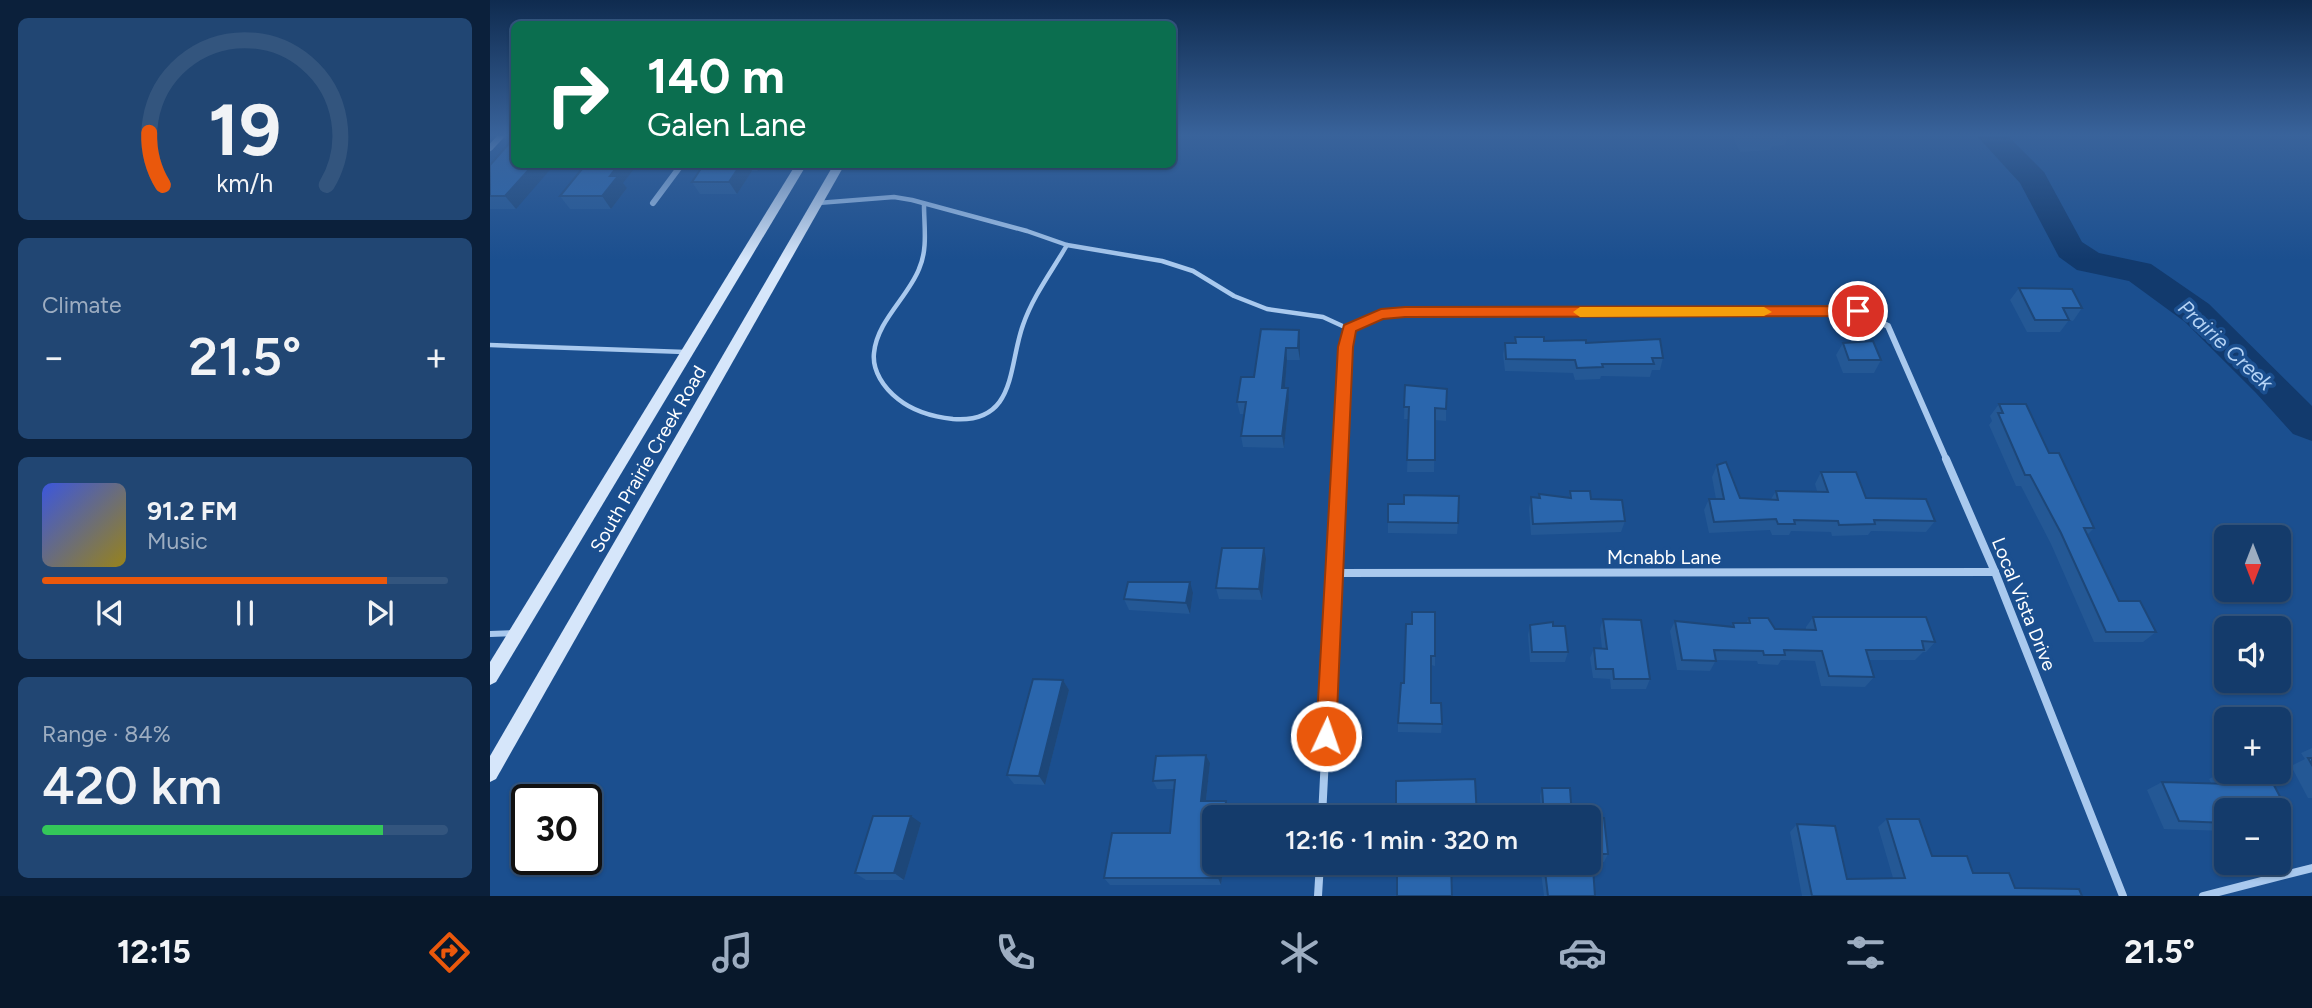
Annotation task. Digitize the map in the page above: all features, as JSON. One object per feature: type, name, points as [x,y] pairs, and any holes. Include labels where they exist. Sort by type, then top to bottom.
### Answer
[{"type":"main road","name":"South Prairie Creek Road","points":[[490,677],[795,176]]},
{"type":"main road","name":"South Prairie Creek Road","points":[[490,773],[833,176]]},
{"type":"street","points":[[653,203],[673,176]]},
{"type":"street","name":"Local Vista Drive","points":[[1349,328],[1381,314],[1405,312],[1858,311],[1888,327],[1995,572],[2123,896]]},
{"type":"street","points":[[1323,805],[1345,347],[1349,328]]},
{"type":"street","name":"Mcnabb Lane","points":[[1334,573],[1995,572]]},
{"type":"street","points":[[2203,896],[2312,869]]},
{"type":"street","points":[[1318,896],[1319,875]]},
{"type":"lane","points":[[817,204],[894,197],[1027,231],[1067,245],[1161,261],[1193,271],[1234,296],[1267,309],[1323,317],[1349,328]]},
{"type":"lane","points":[[924,205],[923,260],[891,316],[876,347],[873,362],[887,389],[913,409],[945,420],[974,420],[994,410],[999,403],[1012,375],[1014,354],[1023,323],[1067,245]]},
{"type":"lane","points":[[490,345],[688,352]]},
{"type":"lane","points":[[490,634],[516,633]]},
{"type":"building","points":[[490,176],[523,176],[505,196],[490,196]]},
{"type":"building","points":[[576,176],[618,176],[602,196],[560,196]]},
{"type":"building","points":[[696,176],[733,176],[729,182],[692,182]]},
{"type":"building","points":[[2019,288],[2072,289],[2082,308],[2063,308],[2069,320],[2035,320]]},
{"type":"building","points":[[1261,329],[1299,330],[1298,348],[1286,348],[1282,388],[1288,388],[1282,436],[1241,436],[1246,402],[1237,402],[1241,377],[1254,377]]},
{"type":"building","points":[[1515,337],[1544,337],[1544,341],[1586,340],[1586,343],[1660,339],[1663,358],[1652,358],[1654,364],[1602,364],[1603,367],[1577,368],[1575,360],[1506,359],[1505,343],[1516,343]]},
{"type":"building","points":[[1873,341],[1881,360],[1849,360],[1843,343]]},
{"type":"building","points":[[1405,385],[1447,389],[1446,409],[1435,408],[1435,460],[1407,460],[1409,407],[1404,407]]},
{"type":"building","points":[[1999,404],[2026,404],[2049,453],[2059,453],[2094,528],[2084,528],[2119,601],[2140,601],[2156,632],[2106,632],[2061,533],[2030,475],[2025,475],[1998,413],[2003,413]]},
{"type":"building","points":[[1726,462],[1740,498],[1778,500],[1776,491],[1828,492],[1821,472],[1856,472],[1866,498],[1926,499],[1935,521],[1874,520],[1875,524],[1839,525],[1838,521],[1794,520],[1795,524],[1778,524],[1776,519],[1714,522],[1709,499],[1724,499],[1717,465]]},
{"type":"building","points":[[1570,491],[1590,491],[1591,499],[1622,500],[1625,521],[1533,524],[1531,497],[1540,498],[1539,494],[1571,498]]},
{"type":"building","points":[[1404,495],[1459,496],[1458,523],[1388,522],[1388,504],[1404,504]]},
{"type":"building","points":[[1222,548],[1264,548],[1259,589],[1216,588]]},
{"type":"building","points":[[1128,582],[1190,582],[1186,603],[1124,599]]},
{"type":"building","points":[[1412,612],[1435,612],[1431,703],[1441,703],[1442,724],[1398,723],[1401,683],[1404,683],[1406,624],[1412,624]]},
{"type":"building","points":[[1813,617],[1926,617],[1935,642],[1922,641],[1924,650],[1866,650],[1874,677],[1829,676],[1822,651],[1784,650],[1785,655],[1764,655],[1763,651],[1714,650],[1716,661],[1682,660],[1675,621],[1734,627],[1733,623],[1750,623],[1749,618],[1768,618],[1775,629],[1816,630]]},
{"type":"building","points":[[1603,619],[1641,620],[1650,679],[1614,679],[1613,669],[1596,669],[1594,648],[1607,649]]},
{"type":"building","points":[[1553,622],[1553,626],[1565,626],[1568,652],[1532,652],[1530,625]]},
{"type":"building","points":[[1033,679],[1063,680],[1039,776],[1007,775]]},
{"type":"building","points":[[1206,755],[1201,801],[1226,801],[1226,805],[1202,805],[1202,875],[1218,875],[1218,878],[1104,878],[1112,833],[1170,833],[1175,780],[1153,781],[1156,756]]},
{"type":"building","points":[[1475,779],[1476,805],[1396,805],[1396,781]]},
{"type":"building","points":[[2162,782],[2273,784],[2281,798],[2214,798],[2214,822],[2179,821]]},
{"type":"building","points":[[1542,788],[1570,788],[1571,805],[1543,805]]},
{"type":"building","points":[[873,816],[911,816],[894,873],[855,873]]},
{"type":"building","points":[[1601,818],[1604,818],[1608,854],[1601,854]]},
{"type":"building","points":[[1887,819],[1919,819],[1932,856],[1967,856],[1973,873],[2009,873],[2015,888],[2079,889],[2082,896],[1812,896],[1797,824],[1835,826],[1847,879],[1905,878]]},
{"type":"building","points":[[1397,875],[1451,875],[1452,896],[1397,896]]},
{"type":"building","points":[[1545,875],[1594,875],[1595,896],[1548,896]]},
{"type":"waterway","name":"Prairie Creek","points":[[2030,176],[2070,249],[2089,262],[2139,272],[2197,313],[2269,383],[2306,424],[2312,426]]},
{"type":"slow traffic","points":[[1580,312],[1764,312]]},
{"type":"route","points":[[1326,736],[1345,347],[1349,328],[1381,314],[1405,312],[1858,311]]}]
